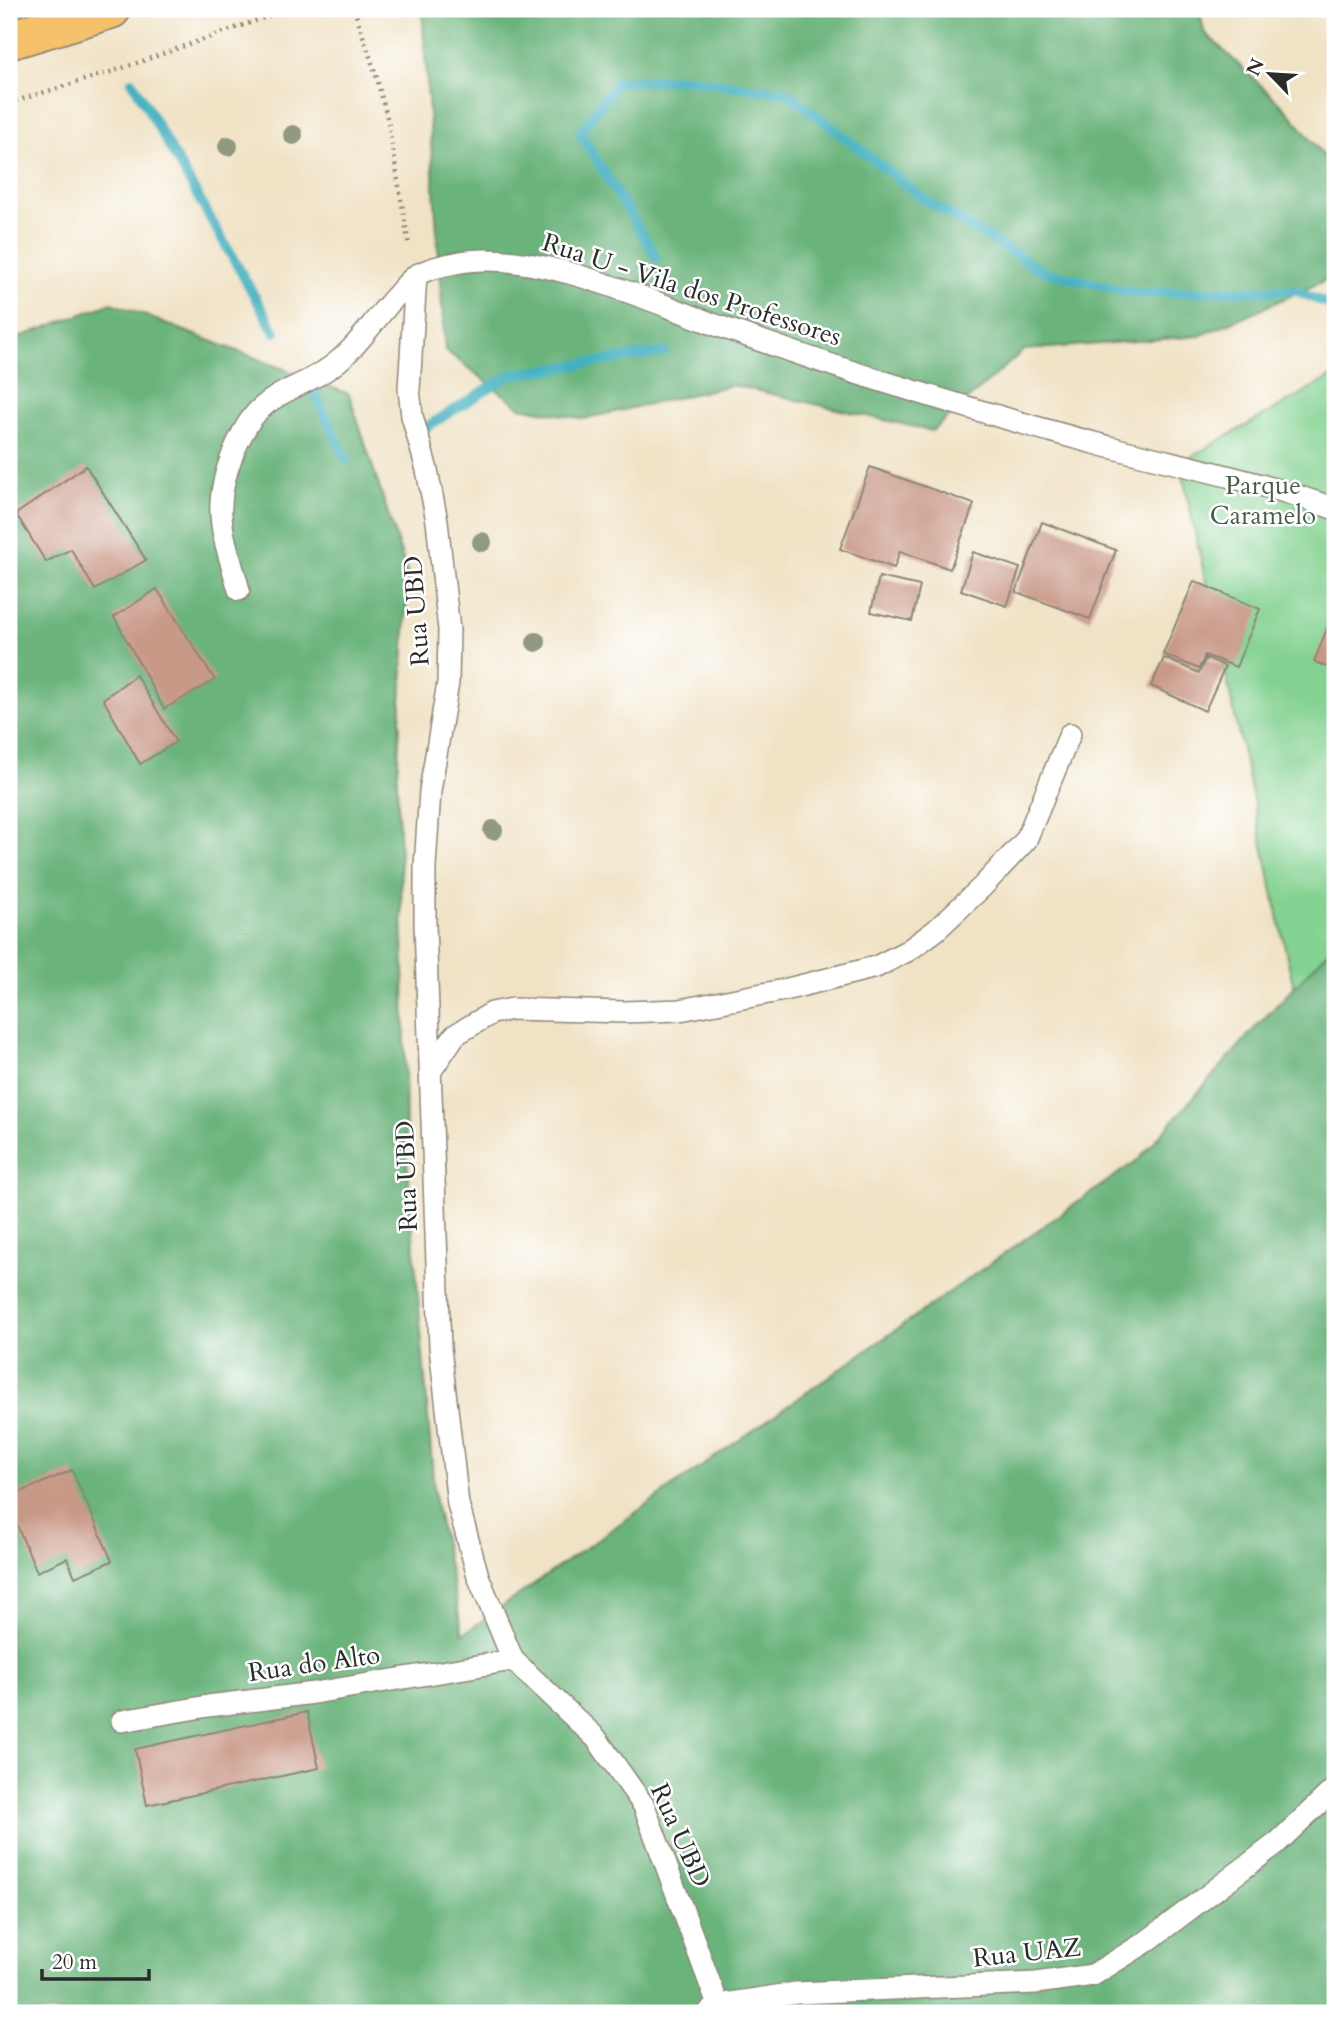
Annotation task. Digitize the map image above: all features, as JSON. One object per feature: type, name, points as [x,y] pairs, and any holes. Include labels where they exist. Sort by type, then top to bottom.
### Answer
[{"type":"highway","points":[[9,40],[73,15],[111,9]]},
{"type":"lane","name":"Rua U - Vila dos Professores","points":[[416,275],[456,263],[478,260],[531,264],[601,283],[767,343],[897,386],[1099,444],[1268,487],[1335,509]]},
{"type":"lane","points":[[239,590],[219,511],[222,486],[245,427],[259,410],[289,388],[319,375],[342,360],[416,275]]},
{"type":"lane","name":"Rua UBD","points":[[416,275],[409,388],[412,416],[437,521],[449,630],[448,683],[430,792],[425,866],[440,1348],[458,1504],[478,1576],[513,1660],[596,1738],[644,1806],[713,2009]]},
{"type":"lane","points":[[430,1072],[455,1035],[492,1013],[512,1009],[624,1012],[680,1010],[761,995],[876,967],[909,950],[935,931],[982,887],[1026,840],[1070,734]]},
{"type":"lane","name":"Rua do Alto","points":[[122,1721],[513,1660]]},
{"type":"lane","name":"Rua UAZ","points":[[713,2009],[796,1993],[1037,1983],[1093,1975],[1146,1942],[1277,1843],[1335,1788]]},
{"type":"path","points":[[9,103],[117,71],[289,9]]},
{"type":"path","points":[[354,9],[388,121],[403,221],[416,275]]},
{"type":"green space","points":[[422,9],[1199,9],[1204,32],[1287,110],[1335,170],[1335,276],[1200,336],[1024,350],[932,431],[732,385],[584,419],[520,407],[445,350]]},
{"type":"green space","points":[[112,303],[349,394],[408,575],[397,780],[404,966],[406,1150],[435,1501],[463,1634],[1139,1159],[1256,1027],[1335,944],[1335,2013],[9,2013],[9,341]]},
{"type":"green space","name":"Parque Caramelo","points":[[1335,375],[1335,1116],[1291,975],[1180,463]]},
{"type":"building","points":[[86,466],[146,560],[95,590],[71,549],[46,562],[16,514]]},
{"type":"building","points":[[870,467],[974,504],[950,569],[900,551],[894,568],[840,549]]},
{"type":"building","points":[[1042,522],[1116,550],[1090,619],[1016,592]]},
{"type":"building","points":[[973,552],[1020,568],[1007,606],[961,590]]},
{"type":"building","points":[[879,577],[920,586],[912,621],[871,612]]},
{"type":"building","points":[[1194,581],[1260,609],[1236,667],[1205,655],[1199,669],[1163,654]]},
{"type":"building","points":[[157,589],[215,680],[164,709],[114,617]]},
{"type":"building","points":[[1328,626],[1335,629],[1335,670],[1314,662]]},
{"type":"building","points":[[1164,658],[1199,673],[1206,658],[1225,666],[1205,711],[1151,686]]},
{"type":"building","points":[[136,675],[176,742],[140,764],[103,699]]},
{"type":"building","points":[[72,1470],[112,1561],[75,1577],[67,1558],[37,1572],[9,1507],[9,1497]]},
{"type":"building","points":[[307,1712],[319,1768],[147,1805],[135,1749]]},
{"type":"waterway","points":[[656,257],[580,133],[617,82],[687,79],[788,93],[924,199],[1043,271],[1133,293],[1294,290],[1335,307]]},
{"type":"waterway","points":[[132,81],[275,332]]},
{"type":"waterway","points":[[420,431],[510,375],[664,352]]},
{"type":"waterway","points":[[309,381],[346,460]]}]
